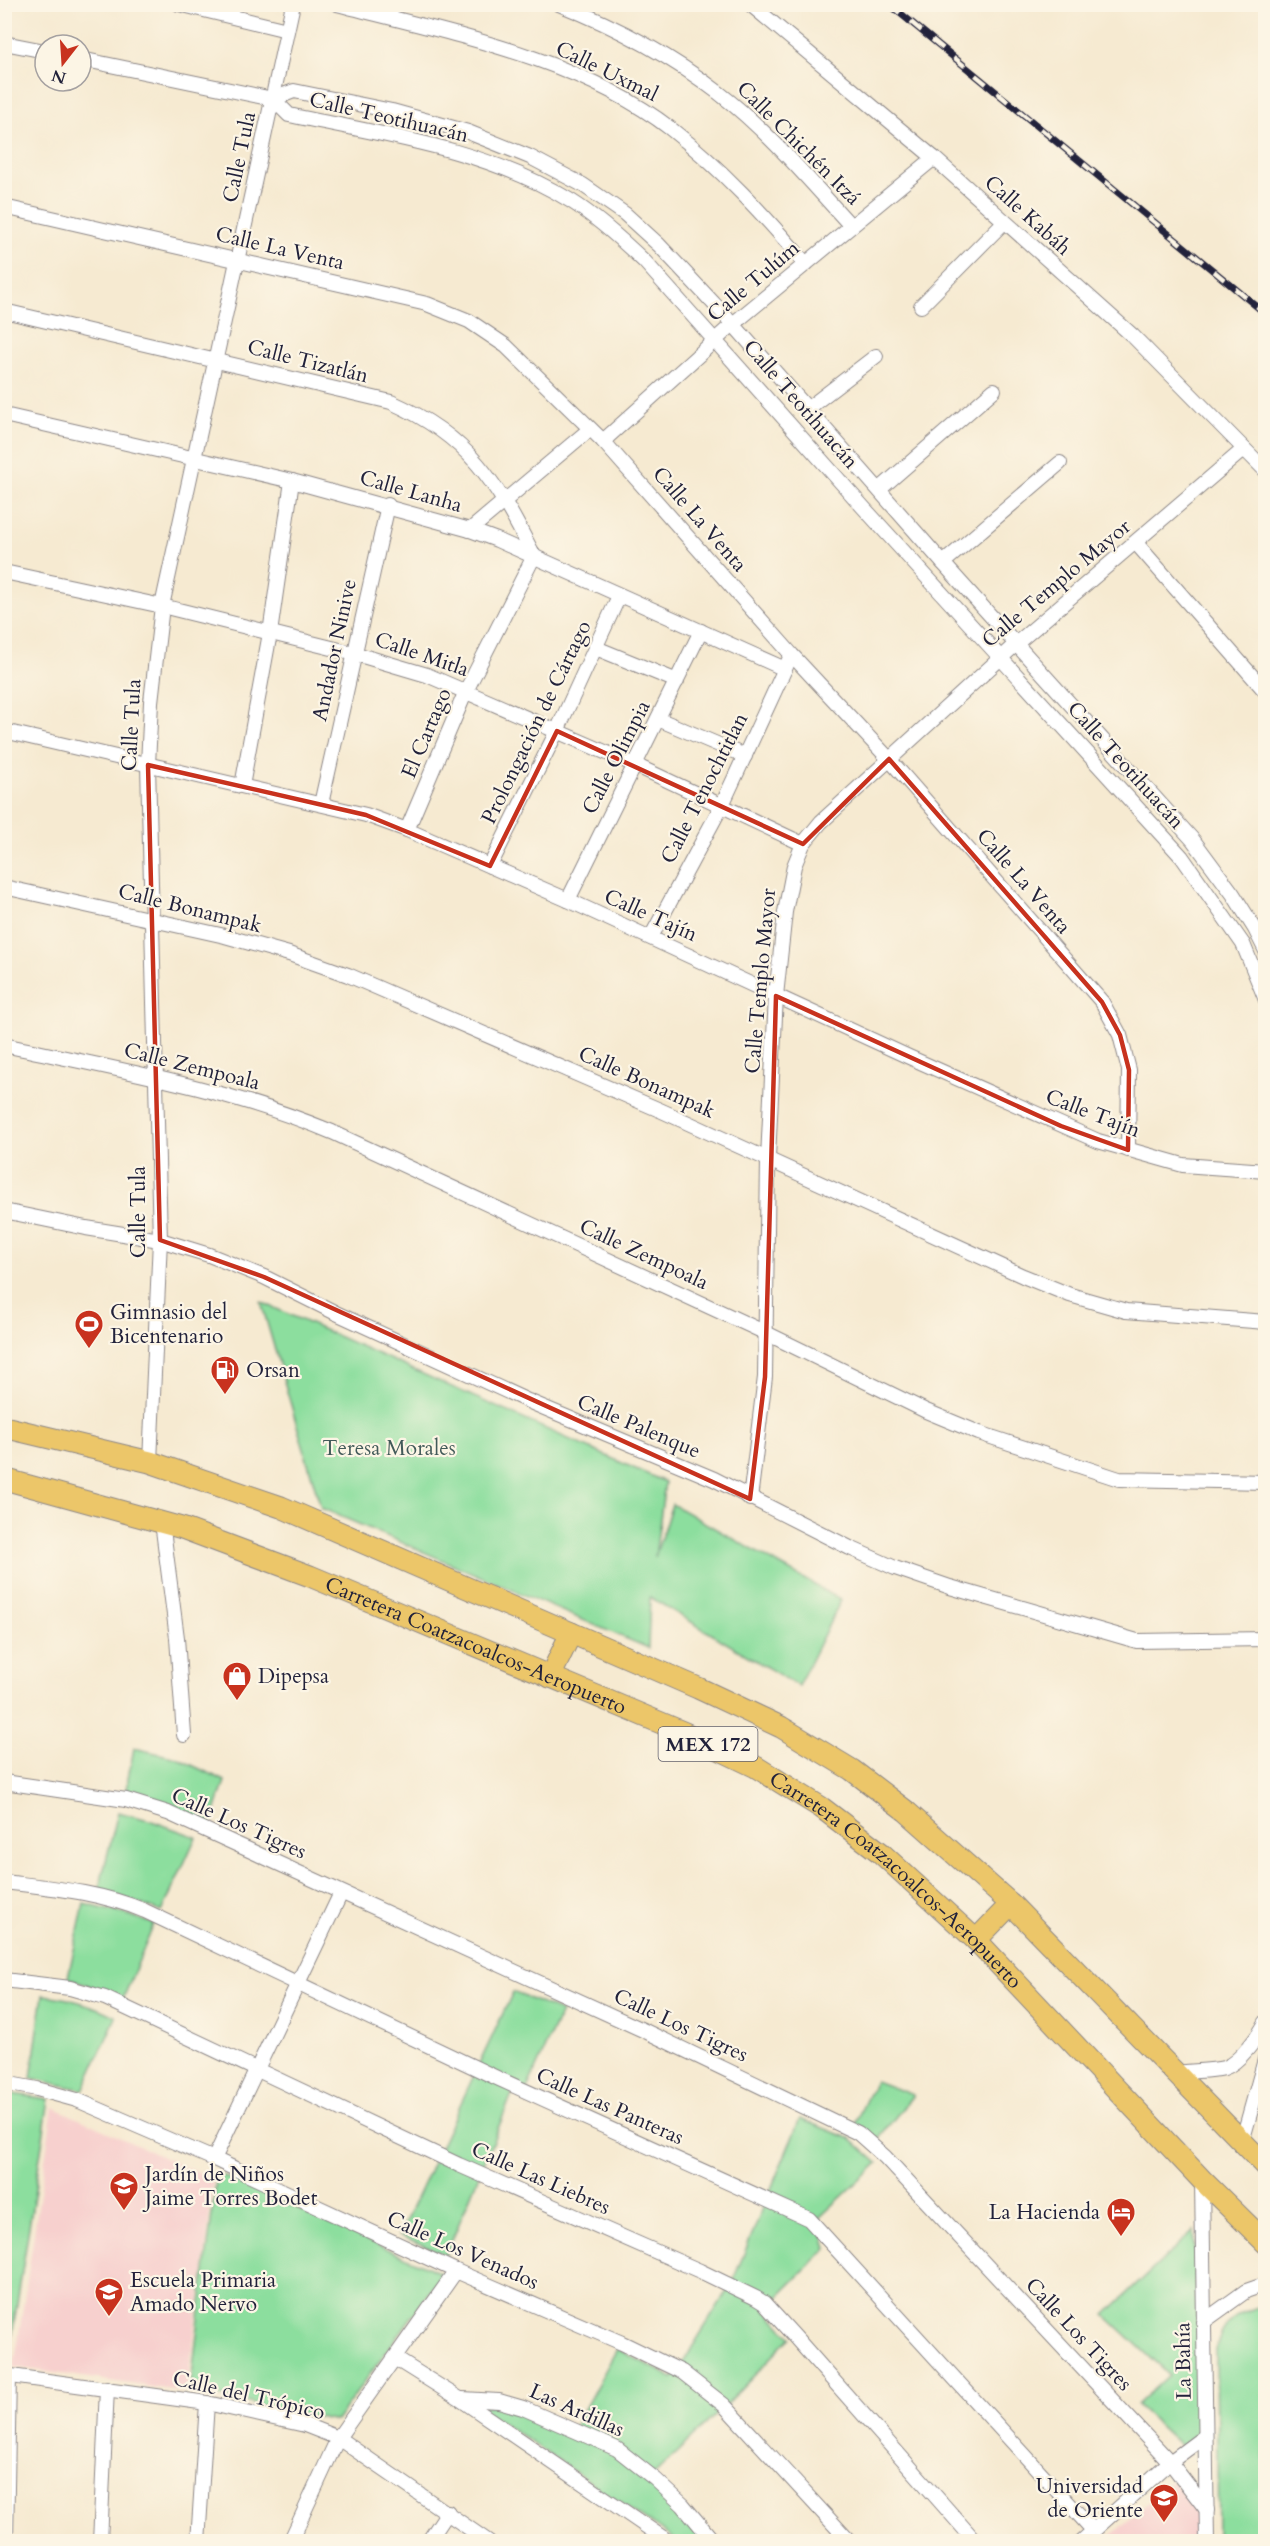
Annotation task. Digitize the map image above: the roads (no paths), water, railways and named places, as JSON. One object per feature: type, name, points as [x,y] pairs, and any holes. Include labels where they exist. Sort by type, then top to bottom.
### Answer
[{"type":"main road","name":"MEX 172","points":[[4,1427],[150,1462],[281,1508],[571,1633],[781,1727],[842,1764],[906,1811],[1011,1904],[1266,2166]]},
{"type":"main road","name":"Carretera Coatzacoalcos-Aeropuerto","points":[[4,1479],[162,1522],[310,1576],[684,1733],[746,1762],[804,1796],[881,1853],[976,1940],[1202,2180],[1266,2243]]},
{"type":"main road","points":[[550,1677],[571,1633]]},
{"type":"main road","points":[[976,1940],[1011,1904]]},
{"type":"street","points":[[179,4],[287,30]]},
{"type":"street","name":"Calle Tula","points":[[150,1462],[160,1240],[158,1078],[148,765],[151,702],[162,606],[293,4]]},
{"type":"street","name":"Calle Uxmal","points":[[337,4],[486,43],[560,68],[627,100],[670,129],[718,171],[768,220],[806,264]]},
{"type":"street","name":"Calle Chichén Itzá","points":[[559,4],[611,25],[669,57],[720,93],[768,137],[851,226]]},
{"type":"street","name":"Calle Kabáh","points":[[750,4],[934,158],[1133,336],[1266,471]]},
{"type":"street","points":[[4,43],[33,49]]},
{"type":"street","points":[[93,62],[273,99]]},
{"type":"street","name":"Calle Teotihuacán","points":[[1266,951],[1233,894],[1193,840],[733,324],[659,245],[626,214],[583,185],[530,157],[468,132],[392,111],[294,91],[273,99],[289,115],[462,154],[523,177],[570,201],[612,231],[645,261],[863,507],[1182,857],[1243,944],[1266,1000]]},
{"type":"street","points":[[523,177],[530,157]]},
{"type":"street","name":"Calle Tulúm","points":[[603,441],[715,339],[934,158]]},
{"type":"street","name":"Calle La Venta","points":[[4,207],[427,304],[469,321],[506,346],[603,441],[792,655],[890,759],[1102,1002],[1120,1035],[1129,1070],[1128,1150]]},
{"type":"street","points":[[921,306],[1004,222]]},
{"type":"street","name":"Calle Tizatlán","points":[[4,311],[391,402],[436,425],[487,473],[504,499],[534,556]]},
{"type":"street","points":[[807,409],[876,356]]},
{"type":"street","points":[[880,489],[994,390]]},
{"type":"street","name":"Calle Lanha","points":[[4,415],[292,481],[388,505],[470,530],[534,556],[785,669]]},
{"type":"street","points":[[470,530],[504,499],[590,429]]},
{"type":"street","name":"Calle Templo Mayor","points":[[750,1499],[765,1377],[768,1158],[776,996],[788,888],[803,844],[821,822],[1001,657],[1244,449]]},
{"type":"street","points":[[944,563],[1060,463]]},
{"type":"street","points":[[242,786],[270,633],[292,481]]},
{"type":"street","name":"Andador Ninive","points":[[321,804],[388,505]]},
{"type":"street","points":[[1136,543],[1266,692]]},
{"type":"street","name":"El Cartago","points":[[407,830],[466,691],[534,556]]},
{"type":"street","name":"Calle Mitla","points":[[4,572],[162,606],[356,654],[427,675],[635,765],[803,844]]},
{"type":"street","name":"Prolongación de Cártago","points":[[490,866],[557,731],[619,596]]},
{"type":"street","name":"Calle Olimpia","points":[[568,900],[701,631]]},
{"type":"street","points":[[596,648],[677,681]]},
{"type":"street","name":"Calle Tenochtitlan","points":[[651,938],[722,805],[792,655]]},
{"type":"street","points":[[658,719],[745,756]]},
{"type":"street","name":"Calle Tajín","points":[[4,731],[366,815],[407,830],[568,900],[1061,1126],[1128,1150],[1183,1165],[1266,1171]]},
{"type":"street","name":"Calle Bonampak","points":[[4,887],[153,920],[289,954],[348,975],[768,1158],[1070,1296],[1126,1311],[1266,1322]]},
{"type":"street","name":"Calle Zempoala","points":[[4,1045],[233,1095],[282,1111],[766,1333],[926,1411],[979,1434],[1119,1479],[1266,1482]]},
{"type":"street","name":"Calle Palenque","points":[[4,1211],[160,1240],[209,1255],[264,1277],[346,1318],[538,1405],[714,1479],[750,1499],[895,1568],[950,1587],[1137,1641],[1266,1639]]},
{"type":"street","points":[[162,1522],[177,1638],[183,1735]]},
{"type":"street","name":"Calle Los Tigres","points":[[4,1782],[126,1800],[152,1807],[205,1829],[675,2045],[864,2137],[1170,2462],[1207,2510]]},
{"type":"street","name":"Calle Las Panteras","points":[[4,1882],[78,1892],[123,1902],[497,2078],[809,2219],[1093,2530]]},
{"type":"street","points":[[214,2159],[341,1893]]},
{"type":"street","name":"Calle Las Liebres","points":[[4,1980],[90,1992],[459,2165],[756,2298],[764,2303],[795,2337],[976,2541]]},
{"type":"street","points":[[1175,2073],[1224,2067],[1240,2056],[1259,2035],[1266,2022]]},
{"type":"street","points":[[1242,2142],[1266,2056]]},
{"type":"street","name":"Calle Los Venados","points":[[4,2083],[77,2100],[214,2159],[682,2372],[724,2405],[850,2541]]},
{"type":"street","name":"La Bahía","points":[[1202,2180],[1207,2541]]},
{"type":"street","points":[[290,2541],[338,2438],[456,2271]]},
{"type":"street","points":[[1203,2322],[1246,2291],[1266,2284]]},
{"type":"street","name":"Las Ardillas","points":[[396,2359],[460,2399],[669,2541]]},
{"type":"street","points":[[6,2541],[7,2375]]},
{"type":"street","name":"Calle del Trópico","points":[[7,2375],[207,2403],[305,2425],[338,2438],[489,2541]]},
{"type":"street","points":[[100,2541],[107,2388]]},
{"type":"street","name":"Las Ardillas","points":[[460,2399],[499,2401],[523,2408],[617,2449],[683,2505],[714,2541]]},
{"type":"street","points":[[198,2541],[207,2403]]},
{"type":"street","points":[[1081,2541],[1170,2462],[1205,2436]]},
{"type":"street","points":[[428,2541],[448,2512]]},
{"type":"railway","points":[[889,4],[1266,314]]},
{"type":"place","name":"Gimnasio del Bicentenario","points":[[89,1350]]},
{"type":"place","name":"Orsan","points":[[225,1396]]},
{"type":"place","name":"Dipepsa","points":[[237,1702]]},
{"type":"place","name":"Jardín de Niños Jaime Torres Bodet","points":[[124,2212]]},
{"type":"place","name":"La Hacienda","points":[[1121,2238]]},
{"type":"place","name":"Escuela Primaria Amado Nervo","points":[[109,2318]]},
{"type":"place","name":"Universidad de Oriente","points":[[1164,2524]]},
{"type":"park label","name":"Teresa Morales","points":[[389,1448]]}]
